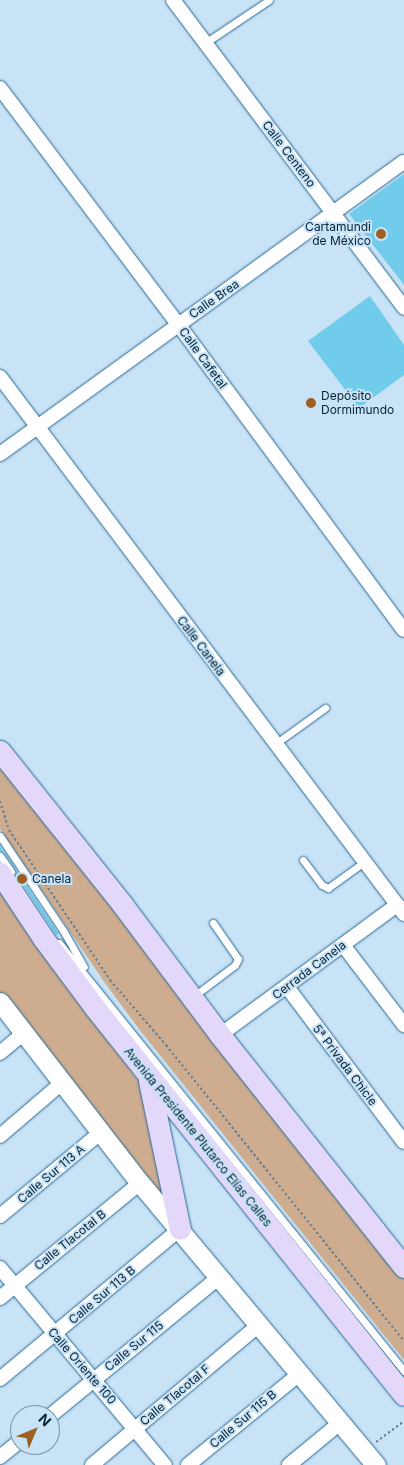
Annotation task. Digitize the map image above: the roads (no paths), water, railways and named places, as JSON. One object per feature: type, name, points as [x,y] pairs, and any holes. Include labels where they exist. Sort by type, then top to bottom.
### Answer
[{"type":"main road","points":[[0,751],[30,786],[220,1035],[404,1266]]},
{"type":"main road","name":"Avenida Presidente Plutarco Elías Calles","points":[[8,877],[49,946],[148,1076],[404,1395]]},
{"type":"main road","points":[[148,1076],[180,1230]]},
{"type":"street","name":"Calle Centeno","points":[[173,0],[404,308]]},
{"type":"street","name":"Calle Cafetal","points":[[0,88],[403,627]]},
{"type":"street","name":"Calle Brea","points":[[0,454],[404,162]]},
{"type":"street","name":"Calle Canela","points":[[0,377],[400,909]]},
{"type":"street","name":"Cerrada Canela","points":[[220,1035],[343,945],[400,909]]},
{"type":"street","points":[[343,945],[404,1025]]},
{"type":"street","name":"5ª Privada Chicle","points":[[287,987],[404,1142]]},
{"type":"street","points":[[1,1004],[140,1183],[376,1465]]},
{"type":"street","points":[[0,1053],[23,1034]]},
{"type":"street","points":[[0,1136],[63,1082]]},
{"type":"street","name":"Calle Sur 113 A","points":[[0,1216],[101,1132]]},
{"type":"street","name":"Calle Tlacotal B","points":[[0,1298],[140,1183]]},
{"type":"street","name":"Calle Sur 113 B","points":[[0,1379],[180,1230]]},
{"type":"street","name":"Calle Oriente 100","points":[[0,1268],[136,1428],[165,1465]]},
{"type":"street","name":"Calle Sur 115","points":[[60,1408],[219,1277]]},
{"type":"street","name":"Calle Tlacotal F","points":[[92,1465],[259,1325]]},
{"type":"street","name":"Calle Sur 115 B","points":[[188,1465],[299,1374]]},
{"type":"street","points":[[289,1465],[340,1423]]},
{"type":"street","points":[[0,1457],[10,1449]]},
{"type":"lane","points":[[205,43],[269,0]]},
{"type":"lane","points":[[275,744],[325,708]]},
{"type":"lane","points":[[0,836],[64,932],[93,983]]},
{"type":"lane","points":[[0,856],[8,877]]},
{"type":"lane","points":[[303,860],[322,885],[328,888],[364,862]]},
{"type":"lane","points":[[192,998],[235,965],[238,959],[213,923]]},
{"type":"lane","points":[[55,938],[404,1370]]},
{"type":"place","name":"Cartamundi de México","points":[[381,234]]},
{"type":"place","name":"Depósito Dormimundo","points":[[311,403]]},
{"type":"place","name":"Canela","points":[[22,879]]}]
